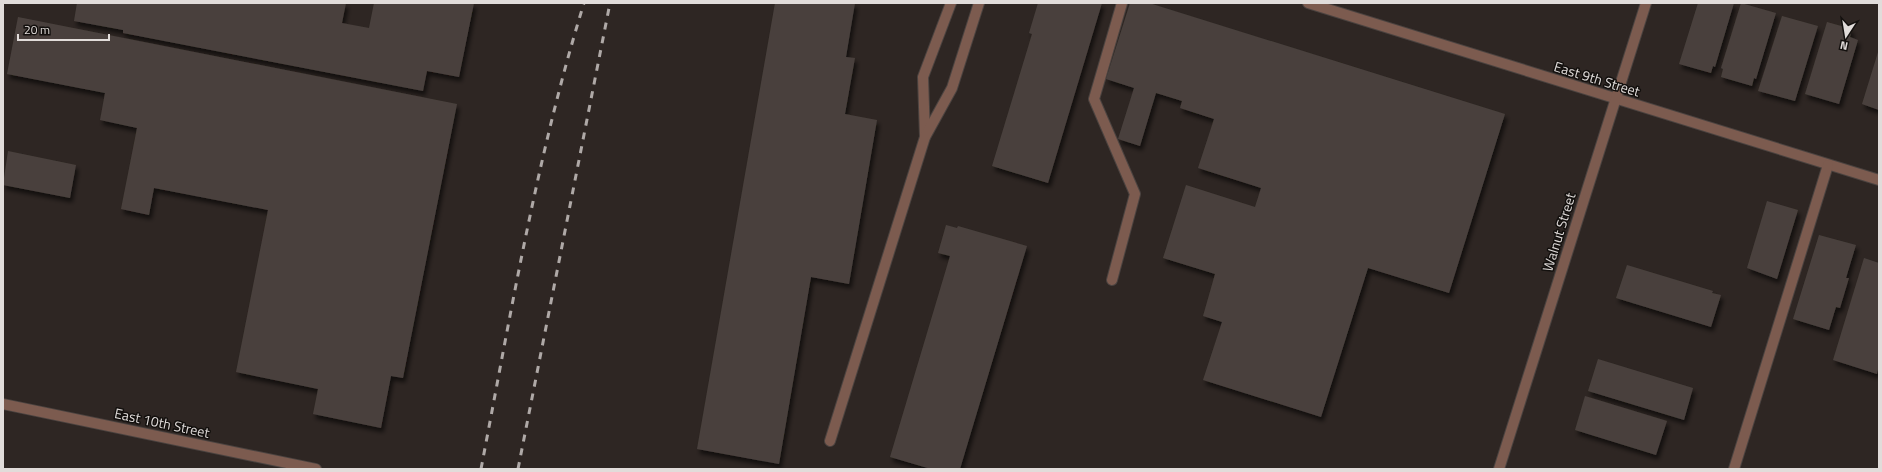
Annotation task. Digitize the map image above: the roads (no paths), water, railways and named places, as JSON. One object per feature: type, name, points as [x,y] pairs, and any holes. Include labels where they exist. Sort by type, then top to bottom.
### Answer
[{"type":"street","points":[[925,137],[923,77],[951,3]]},
{"type":"street","points":[[830,441],[925,137],[952,88],[979,3]]},
{"type":"street","points":[[1112,280],[1135,194],[1094,99],[1122,3]]},
{"type":"street","name":"East 9th Street","points":[[1308,3],[1879,180]]},
{"type":"street","name":"Walnut Street","points":[[1499,469],[1646,3]]},
{"type":"street","points":[[1735,469],[1828,164]]},
{"type":"street","name":"East 10th Street","points":[[3,404],[316,469]]},
{"type":"railway","points":[[481,469],[526,234],[552,118],[584,3]]},
{"type":"railway","points":[[518,469],[610,3]]}]
